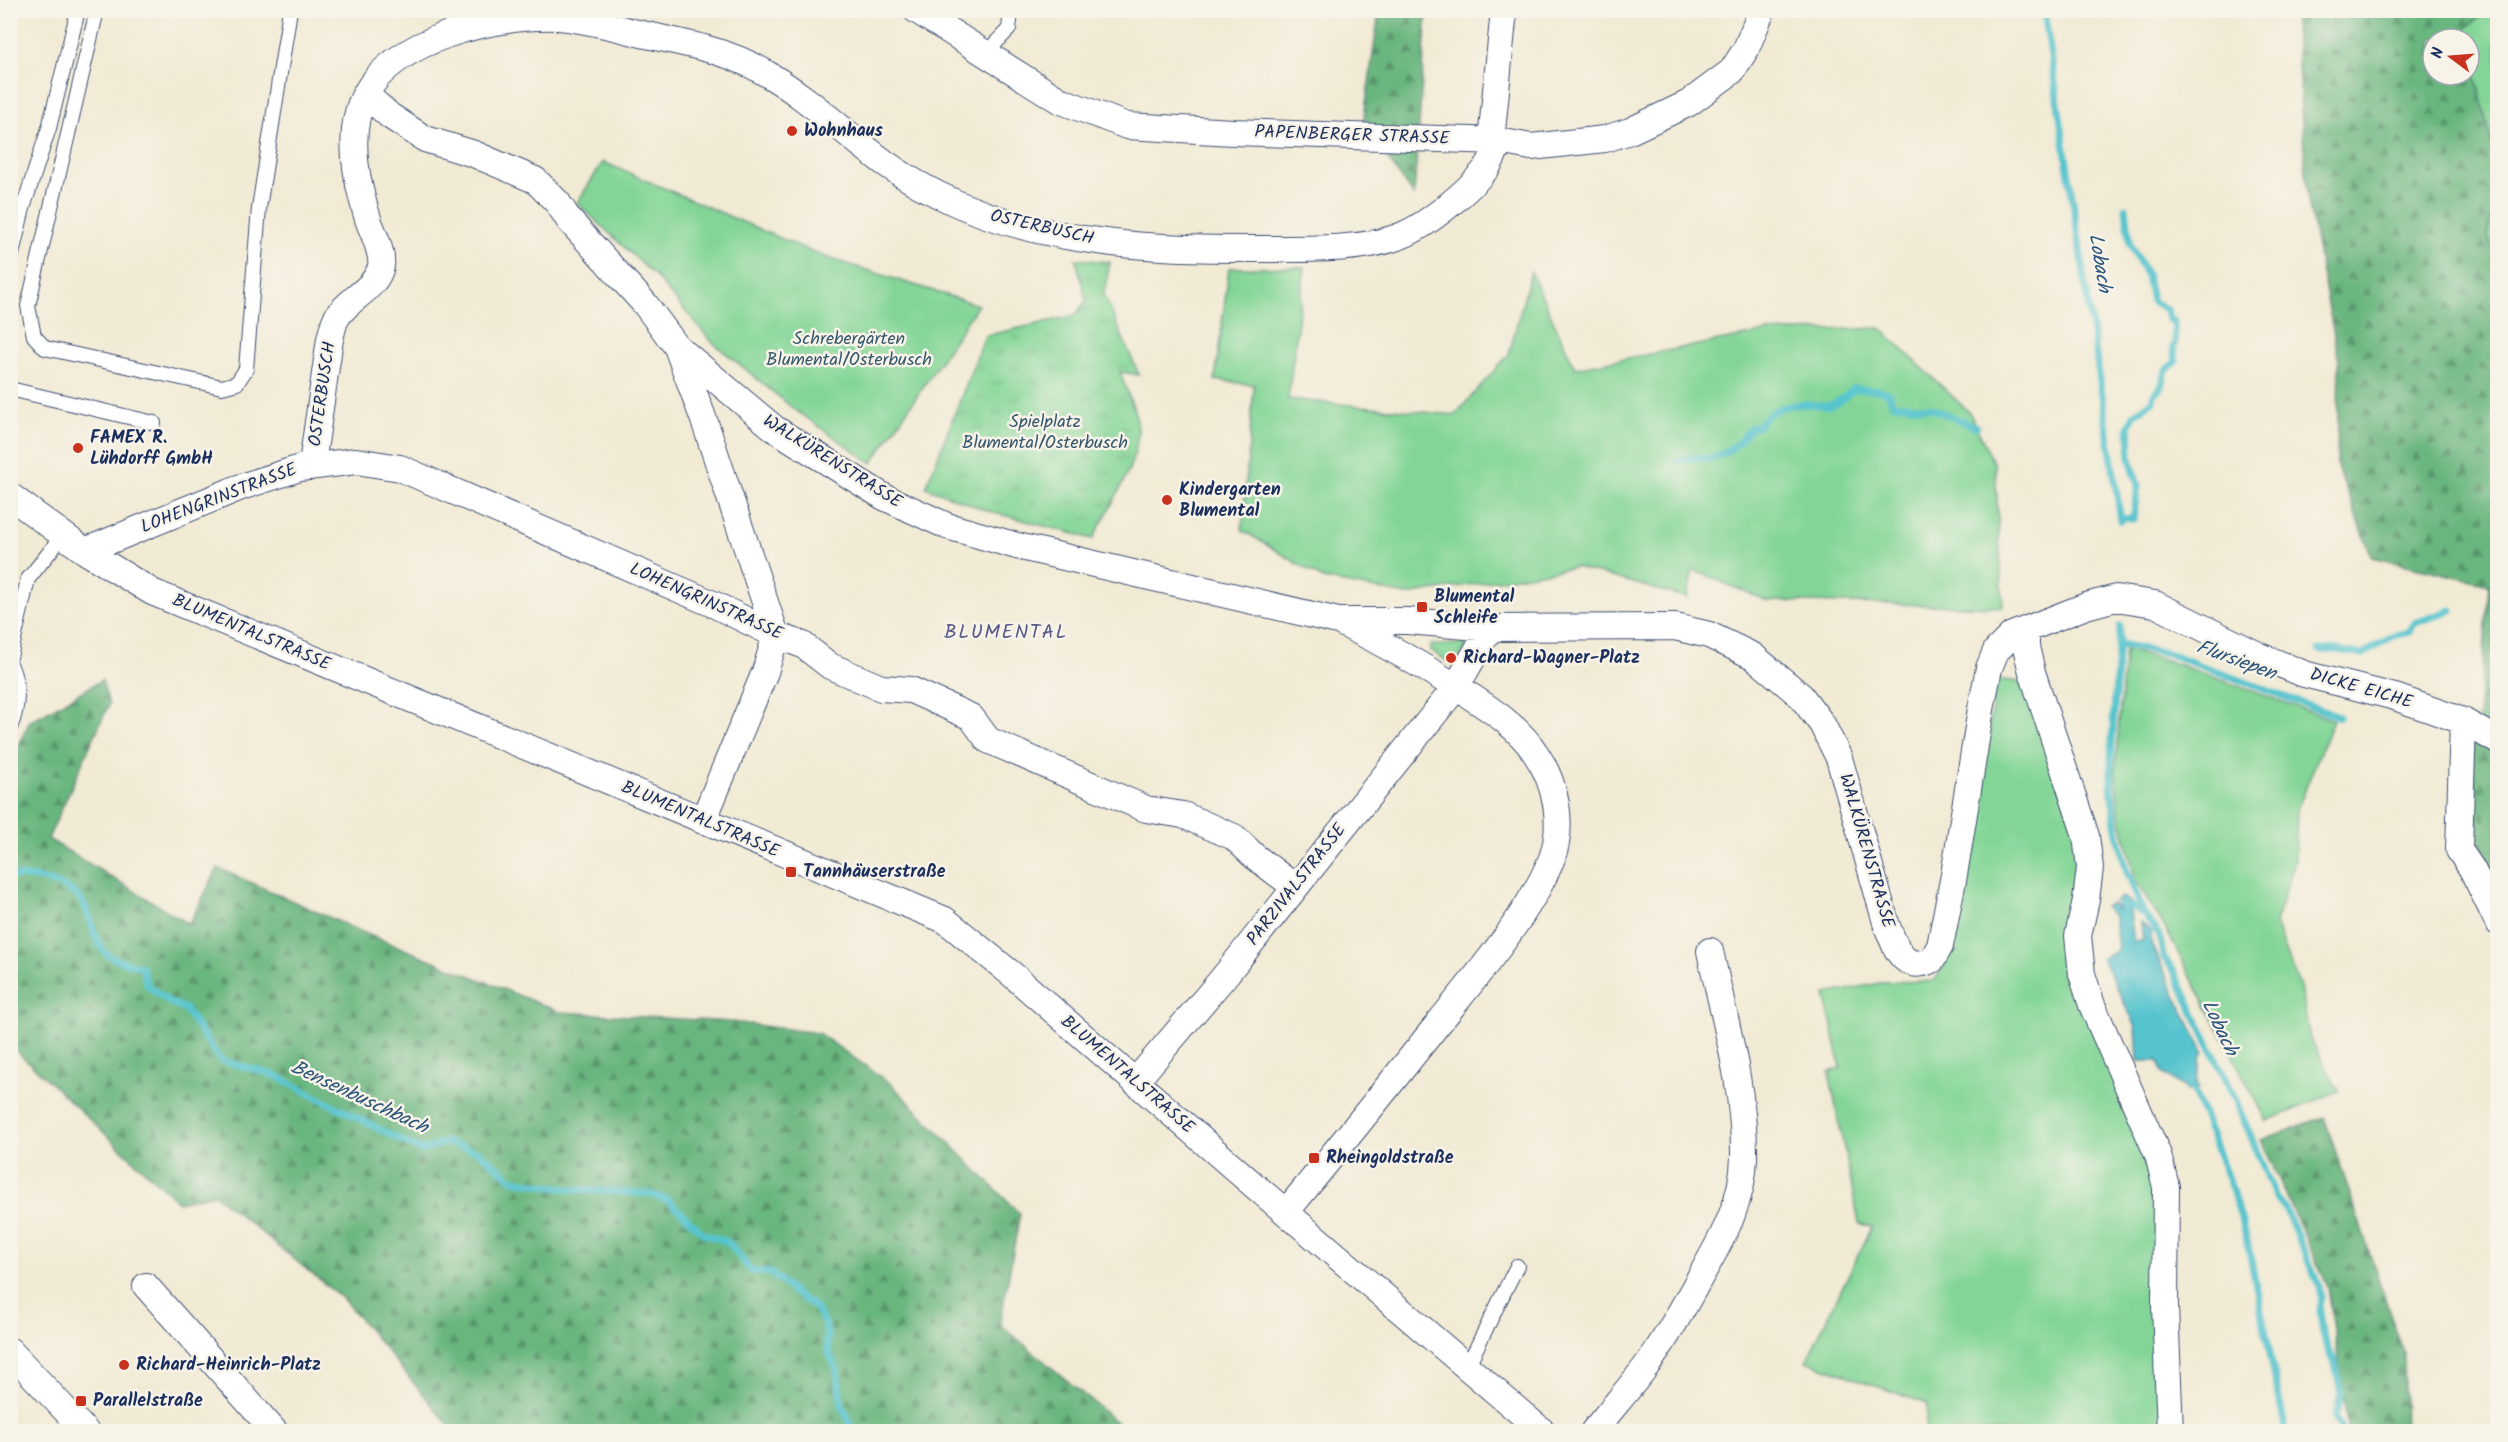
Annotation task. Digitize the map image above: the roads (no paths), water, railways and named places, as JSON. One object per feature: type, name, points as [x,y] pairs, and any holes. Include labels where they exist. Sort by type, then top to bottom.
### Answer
[{"type":"street","name":"PAPENBERGER STRASSE","points":[[916,10],[1059,100],[1126,126],[1495,141],[1532,147],[1605,139],[1629,131],[1689,103],[1732,71],[1746,49],[1762,10]]},
{"type":"street","name":"OSTERBUSCH","points":[[312,465],[328,350],[336,319],[376,280],[382,262],[367,216],[358,174],[355,146],[357,115],[365,94],[384,71],[411,51],[459,31],[509,21],[594,16],[720,52],[761,70],[805,100],[888,165],[923,187],[991,218],[1084,241],[1139,246],[1314,249],[1377,242],[1403,235],[1429,220],[1449,204],[1488,167],[1495,141],[1504,10]]},
{"type":"street","name":"WALKÜRENSTRASSE","points":[[365,94],[390,116],[425,139],[474,154],[535,180],[558,202],[568,220],[645,304],[677,347],[775,429],[884,497],[947,526],[1017,546],[1338,621],[1401,652],[1456,687]]},
{"type":"street","points":[[677,347],[776,635],[765,672],[703,821]]},
{"type":"street","name":"LOHENGRINSTRASSE","points":[[86,551],[241,487],[312,465],[356,461],[400,468],[803,645],[830,666],[881,688],[911,690],[971,717],[988,740],[1051,768],[1146,809],[1183,815],[1234,837],[1254,856],[1295,887]]},
{"type":"street","name":"BLUMENTALSTRASSE","points":[[10,496],[86,551],[152,592],[945,920],[1543,1431]]},
{"type":"street","name":"DICKE EICHE","points":[[2026,630],[2086,606],[2116,598],[2134,599],[2171,610],[2258,655],[2304,674],[2395,698],[2463,721],[2498,741]]},
{"type":"street","name":"WALKÜRENSTRASSE","points":[[1338,621],[1408,621],[1491,628],[1685,629],[1728,643],[1753,656],[1801,696],[1822,724],[1839,758],[1887,926],[1897,951],[1907,961],[1921,965],[1932,960],[1940,946],[1989,668],[1996,651],[2012,635],[2026,630]]},
{"type":"street","points":[[1286,1212],[1477,976],[1534,894],[1552,857],[1557,837],[1557,814],[1546,772],[1536,753],[1517,730],[1456,687],[1491,628]]},
{"type":"street","points":[[2026,630],[2026,647],[2032,672],[2086,836],[2090,868],[2078,936],[2082,974],[2092,1005],[2158,1155],[2166,1187],[2165,1306],[2170,1431]]},
{"type":"street","name":"PARZIVALSTRASSE","points":[[1135,1082],[1223,978],[1456,687]]},
{"type":"street","points":[[2463,721],[2459,850],[2472,869],[2498,922]]},
{"type":"street","points":[[1593,1431],[1648,1364],[1728,1229],[1739,1197],[1744,1159],[1739,1094],[1710,951]]},
{"type":"street","points":[[146,1286],[275,1431]]},
{"type":"street","points":[[10,1351],[86,1431]]},
{"type":"lane","points":[[10,262],[23,208],[49,128],[78,10]]},
{"type":"lane","points":[[97,10],[28,306],[34,336],[45,348],[222,387],[237,382],[246,369],[258,208],[290,10]]},
{"type":"lane","points":[[986,53],[1009,29],[1011,10]]},
{"type":"lane","points":[[10,389],[154,423]]},
{"type":"lane","points":[[10,657],[28,579],[64,534]]},
{"type":"lane","points":[[1401,652],[1395,645],[1394,634],[1399,626],[1408,621]]},
{"type":"lane","points":[[10,664],[17,679],[17,709],[10,728]]},
{"type":"lane","points":[[1467,1367],[1517,1266]]},
{"type":"water","points":[[2122,897],[2132,903],[2130,911],[2134,942],[2143,940],[2141,923],[2151,931],[2151,944],[2204,1054],[2201,1056],[2196,1084],[2198,1088],[2186,1091],[2184,1087],[2162,1073],[2159,1061],[2138,1061],[2136,1027],[2102,958],[2117,951],[2118,948],[2114,916],[2104,907],[2112,903],[2118,911],[2116,901]]},
{"type":"waterway","name":"Lobach","points":[[2044,10],[2121,521]]},
{"type":"waterway","points":[[2121,518],[2133,519],[2138,486],[2130,458],[2129,426],[2134,415],[2153,401],[2153,396],[2162,384],[2166,369],[2176,362],[2173,347],[2175,343],[2174,321],[2169,320],[2167,310],[2152,301],[2147,276],[2130,244],[2126,208]]},
{"type":"waterway","points":[[1678,461],[1721,455],[1738,443],[1751,427],[1758,426],[1773,411],[1799,404],[1830,405],[1840,401],[1853,389],[1878,390],[1888,393],[1893,404],[1931,408],[1976,427]]},
{"type":"waterway","name":"Flursiepen","points":[[2319,650],[2339,650],[2362,655],[2392,636],[2409,632],[2415,623],[2451,610]]},
{"type":"waterway","name":"Lobach","points":[[2120,626],[2111,753],[2111,787],[2125,866],[2144,914],[2160,936],[2163,956],[2173,969],[2236,1101],[2277,1200],[2285,1208],[2319,1286],[2324,1340],[2335,1363],[2341,1393],[2335,1418],[2343,1432]]},
{"type":"waterway","name":"Flursiepen","points":[[2119,644],[2167,653],[2339,717]]},
{"type":"waterway","name":"Bensenbuschbach","points":[[10,877],[28,877],[48,881],[74,893],[84,905],[98,942],[107,954],[114,959],[142,967],[147,985],[169,1002],[185,1009],[220,1060],[274,1075],[422,1151],[445,1142],[479,1152],[513,1180],[566,1189],[650,1194],[668,1200],[704,1234],[728,1242],[751,1271],[771,1273],[814,1306],[826,1326],[828,1351],[837,1370],[841,1402],[853,1432]]},
{"type":"waterway","points":[[2131,906],[2144,914]]},
{"type":"waterway","points":[[2193,1089],[2232,1189],[2246,1236],[2286,1432]]},
{"type":"place","name":"Wohnhaus","points":[[792,131]]},
{"type":"place","name":"FAMEX R. Lühdorff GmbH","points":[[78,448]]},
{"type":"place","name":"Kindergarten Blumental","points":[[1167,500]]},
{"type":"place","name":"Blumental Schleife","points":[[1422,607]]},
{"type":"place","name":"Richard-Wagner-Platz","points":[[1451,658]]},
{"type":"place","name":"Tannhäuserstraße","points":[[791,872]]},
{"type":"place","name":"Rheingoldstraße","points":[[1314,1158]]},
{"type":"place","name":"Richard-Heinrich-Platz","points":[[124,1365]]},
{"type":"place","name":"Parallelstraße","points":[[81,1401]]},
{"type":"district","name":"BLUMENTAL","points":[[1006,633]]},
{"type":"park label","name":"Schrebergärten Blumental/Osterbusch","points":[[849,349]]},
{"type":"park label","name":"Spielplatz Blumental/Osterbusch","points":[[1045,432]]}]
